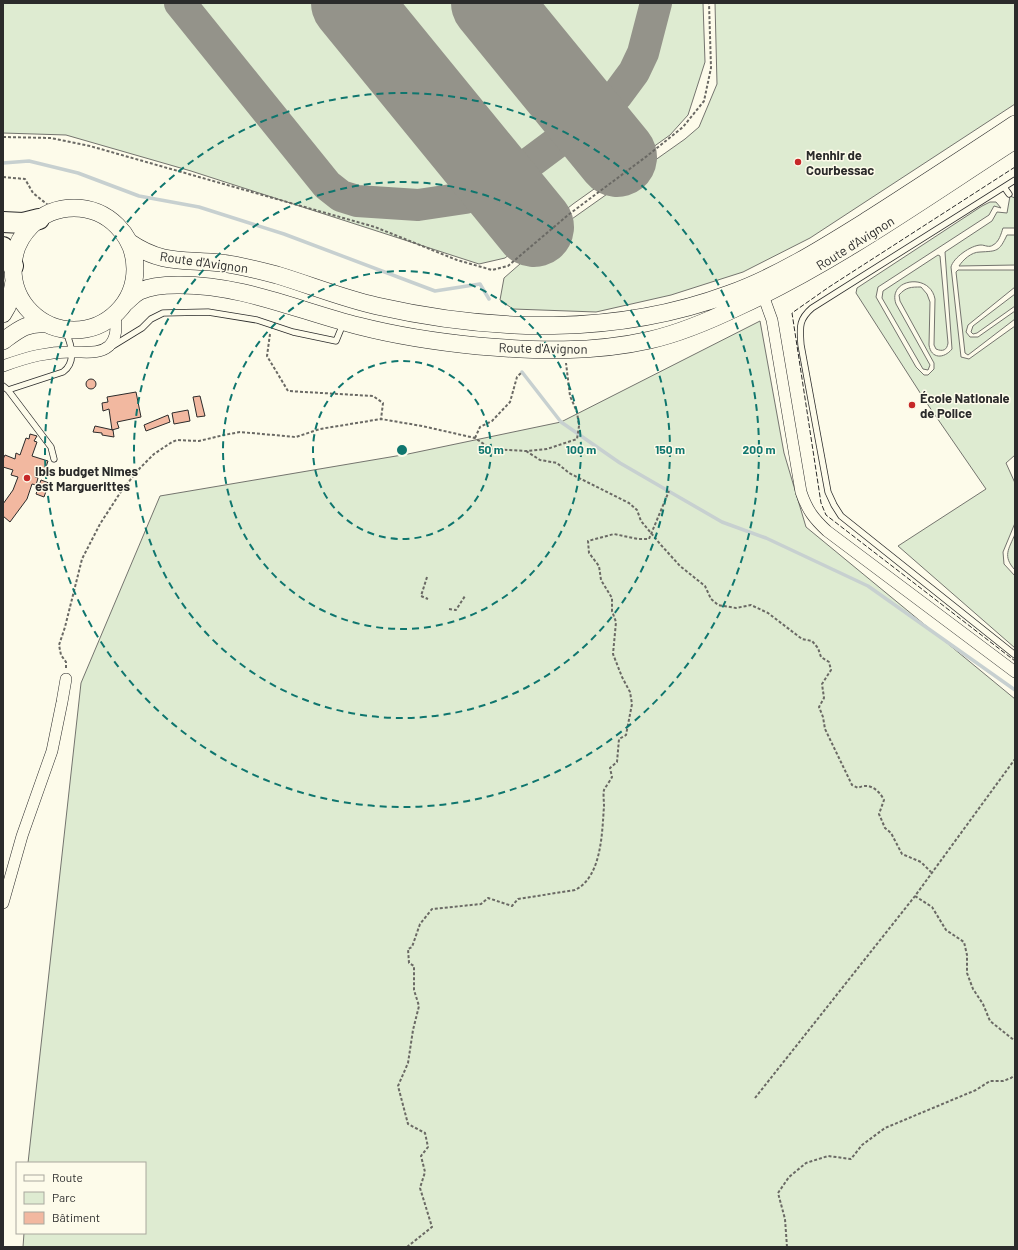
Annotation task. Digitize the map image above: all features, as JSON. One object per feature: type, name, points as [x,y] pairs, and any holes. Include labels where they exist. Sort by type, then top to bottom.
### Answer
[{"type":"highway","points":[[3,222],[29,222],[47,215]]},
{"type":"highway","points":[[3,248],[10,257],[14,274]]},
{"type":"main road","name":"Route d'Avignon","points":[[130,242],[152,254],[170,260],[221,263],[240,266],[277,275],[357,301],[448,318],[504,324],[547,326],[620,322],[660,315],[693,306],[730,294],[772,275],[824,247],[855,228],[1015,124]]},
{"type":"main road","name":"Route d'Avignon","points":[[120,308],[137,292],[148,288],[171,285],[202,286],[252,294],[361,327],[437,341],[479,346],[564,350],[590,349],[651,340],[695,325],[763,296],[840,253],[1015,140]]},
{"type":"main road","points":[[3,314],[11,297],[15,255],[21,240],[31,226],[47,215],[72,208],[90,210],[106,217],[120,228],[130,242],[134,257],[135,273],[132,289],[120,308],[99,325],[82,330],[65,330],[47,324],[38,323],[25,326],[3,341]]},
{"type":"main road","points":[[14,274],[18,294],[35,316],[47,324]]},
{"type":"street","points":[[763,296],[772,320],[801,492],[805,506],[815,520],[827,531],[1015,672]]},
{"type":"street","points":[[3,366],[40,354],[100,351],[109,345],[114,338],[120,308]]},
{"type":"street","points":[[3,903],[22,836],[52,750],[66,679]]},
{"type":"lane","points":[[1015,180],[812,308],[801,320],[800,330],[828,492],[841,516],[1015,655]]},
{"type":"lane","points":[[1004,187],[1009,194]]},
{"type":"lane","points":[[100,351],[118,343],[163,313],[208,312],[257,320],[293,332],[336,341],[344,322]]},
{"type":"lane","points":[[54,459],[51,447],[5,388],[63,372],[67,369],[70,364],[72,352],[71,344],[65,330]]},
{"type":"path","points":[[3,137],[52,138],[90,146],[375,226],[457,260],[492,270],[508,266],[568,215],[683,127],[704,101],[711,68],[709,3]]},
{"type":"path","points":[[3,177],[25,179],[47,215]]},
{"type":"path","points":[[271,325],[267,356],[288,391],[373,396],[383,404],[381,419]]},
{"type":"path","points":[[66,679],[66,662],[61,655],[58,645],[65,627],[82,559],[100,524],[122,490],[140,468],[161,449],[177,440],[199,441],[240,432],[296,437],[320,429],[381,419],[422,426],[475,438],[491,449],[526,451],[547,449],[577,439],[579,426],[577,412],[570,396],[564,350]]},
{"type":"path","points":[[475,438],[480,427],[492,420],[510,402],[517,377],[522,372]]},
{"type":"path","points":[[526,451],[540,460],[557,463],[569,473],[629,503],[637,510],[641,522],[651,534],[680,566],[704,586],[711,599],[718,605],[736,608],[751,605],[768,613],[802,639],[812,641],[818,648],[822,657],[829,662],[831,670],[822,684],[824,698],[819,707],[823,717],[825,729],[852,784],[858,788],[863,785],[870,786],[881,793],[884,800],[879,814],[885,828],[891,833],[902,854],[921,862],[931,872]]},
{"type":"path","points":[[407,1247],[432,1227],[420,1188],[425,1172],[421,1156],[428,1147],[425,1133],[408,1124],[398,1086],[408,1063],[413,1030],[419,1006],[414,990],[414,966],[409,963],[408,949],[412,947],[420,924],[432,909],[481,904],[488,898],[512,906],[518,899],[576,890],[583,887],[591,874],[598,860],[604,805],[604,791],[612,777],[610,768],[617,762],[619,738],[626,735],[632,704],[630,692],[613,654],[616,622],[612,612],[612,598],[601,580],[599,566],[589,553],[588,541],[614,534],[638,539],[649,539],[669,491]]},
{"type":"path","points":[[427,577],[420,596],[428,599]]},
{"type":"path","points":[[449,609],[456,610],[465,596]]},
{"type":"path","points":[[755,1098],[915,896],[931,872],[1015,759]]},
{"type":"path","points":[[915,896],[932,907],[946,930],[964,942],[967,955],[967,972],[973,989],[984,1004],[990,1021],[1015,1041]]},
{"type":"path","points":[[787,1247],[785,1219],[778,1193],[788,1177],[806,1163],[828,1156],[850,1159],[862,1145],[885,1128],[976,1090],[990,1080],[1002,1081],[1015,1075]]},
{"type":"green space","points":[[3,3],[703,3],[705,62],[688,115],[670,135],[573,204],[505,258],[479,264],[191,171],[66,135],[3,133]]},
{"type":"green space","points":[[715,3],[1015,3],[1015,104],[810,238],[743,272],[671,295],[596,312],[513,309],[500,300],[504,278],[569,221],[685,139],[699,127],[717,84]]},
{"type":"green space","points":[[1010,196],[1015,198],[1015,228],[1003,228],[1000,238],[995,244],[992,246],[981,245],[972,247],[959,256],[952,263],[951,267],[961,357],[969,359],[1015,326],[1015,455],[1006,463],[1015,483],[1015,523],[1003,552],[1004,564],[1015,576],[1015,648],[898,546],[986,489],[926,402],[856,293],[857,288],[982,206],[990,202],[996,202],[1001,208],[994,206],[989,215],[878,287],[876,297],[916,367],[924,375],[928,375],[934,369],[934,363],[900,301],[899,295],[904,290],[909,288],[921,287],[927,294],[930,302],[930,350],[938,356],[945,355],[949,352],[952,349],[945,252],[992,221],[997,212],[1007,213]]},
{"type":"green space","points":[[1007,235],[1015,235],[1015,265],[959,266],[973,253],[997,250],[1002,245]]},
{"type":"green space","points":[[938,255],[940,256],[948,343],[946,349],[938,350],[934,345],[935,299],[932,290],[926,285],[918,282],[910,282],[903,284],[898,289],[895,296],[896,304],[930,365],[928,370],[923,369],[882,298],[883,291]]},
{"type":"green space","points":[[958,270],[1015,270],[1015,287],[968,325],[966,332],[970,337],[978,337],[1015,311],[1015,319],[968,355],[965,353],[956,272]]},
{"type":"green space","points":[[1015,294],[1015,306],[977,333],[973,334],[971,332],[973,326]]},
{"type":"green space","points":[[760,321],[784,453],[806,527],[1015,699],[1015,1247],[23,1247],[24,1234],[146,1234],[146,1162],[28,1162],[81,683],[160,496],[408,454],[561,422]]},
{"type":"green space","points":[[1015,534],[1015,570],[1009,561],[1008,552]]},
{"type":"building","points":[[89,379],[93,379],[95,380],[95,388],[89,389],[86,386],[86,382]]},
{"type":"building","points":[[136,392],[141,417],[117,422],[119,428],[112,430],[109,409],[103,411],[102,403],[108,402],[107,397]]},
{"type":"building","points":[[200,396],[205,416],[197,417],[193,397]]},
{"type":"building","points":[[188,410],[190,421],[174,424],[172,413]]},
{"type":"building","points":[[168,415],[170,422],[146,431],[144,425]]},
{"type":"building","points":[[95,426],[113,430],[114,437],[93,432]]},
{"type":"building","name":"Ibis budget Nimes est Marguerittes","points":[[30,434],[37,436],[34,441],[37,442],[32,456],[48,461],[45,470],[38,468],[35,477],[38,478],[36,485],[32,484],[27,499],[10,522],[3,516],[3,504],[13,490],[18,477],[11,475],[13,470],[3,467],[3,459],[5,455],[15,459],[16,453],[20,455],[26,438],[29,439]]},
{"type":"building","points":[[41,480],[49,483],[44,497],[36,494]]},
{"type":"waterway","points":[[3,163],[29,161],[78,173],[139,196],[199,207],[284,234],[435,291],[480,284],[489,299]]},
{"type":"waterway","points":[[522,372],[561,422],[620,463],[722,522],[766,538],[868,586],[1015,690]]},
{"type":"taxiway","points":[[180,3],[327,185],[341,196],[357,201],[418,205],[465,198],[500,185],[587,120],[617,95],[634,72],[643,53],[656,3]]},
{"type":"runway","points":[[351,3],[534,227]]},
{"type":"runway","points":[[491,3],[617,157]]},
{"type":"fence","points":[[1015,167],[829,287],[792,313],[821,503],[826,515],[1015,661]]},
{"type":"place","name":"Menhir de Courbessac","points":[[798,162]]},
{"type":"place","name":"École Nationale de Police","points":[[912,405]]},
{"type":"place","name":"Ibis budget Nimes est Marguerittes","points":[[27,478]]}]
